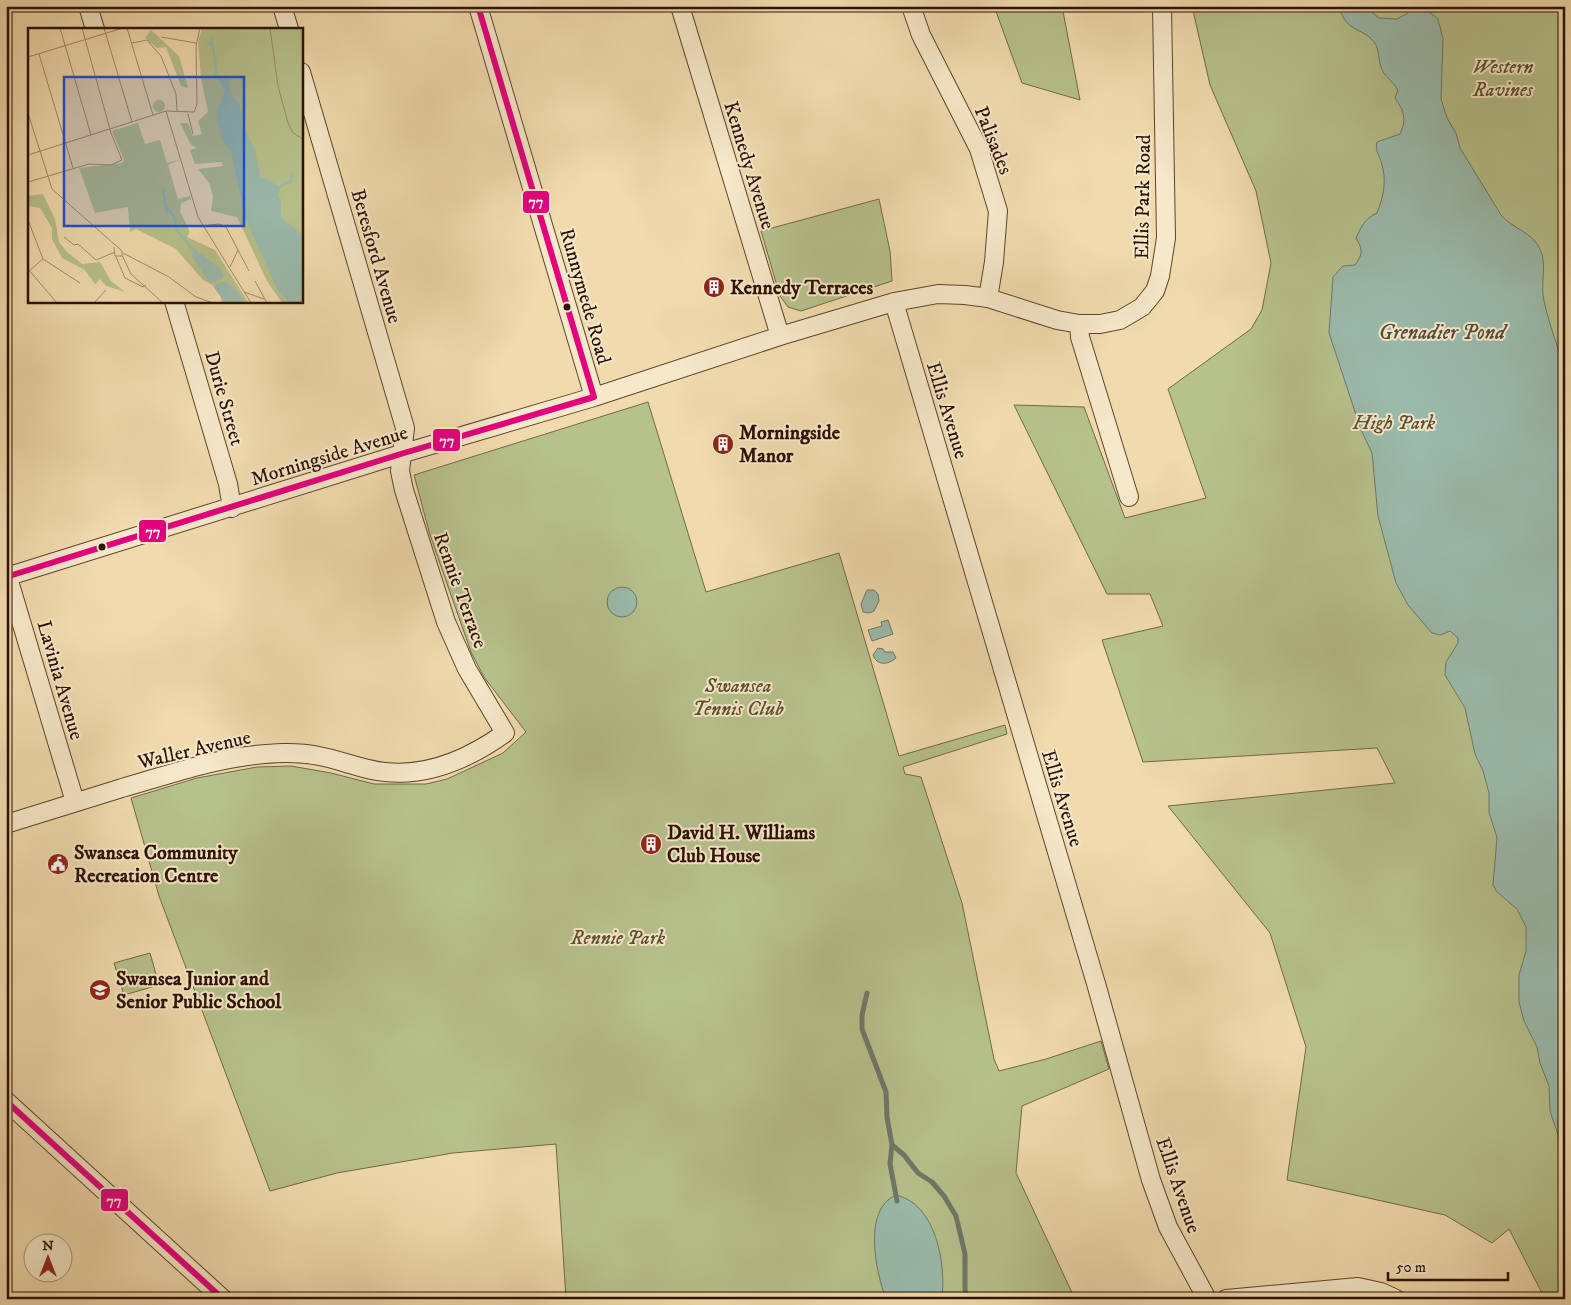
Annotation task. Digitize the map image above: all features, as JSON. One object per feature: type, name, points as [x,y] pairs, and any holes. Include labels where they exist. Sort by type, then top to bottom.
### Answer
[{"type":"street","points":[[88,6],[94,28]]},
{"type":"street","points":[[282,6],[289,28]]},
{"type":"street","name":"Runnymede Road","points":[[478,6],[594,397]]},
{"type":"street","name":"Kennedy Avenue","points":[[680,6],[780,336]]},
{"type":"street","name":"Palisades","points":[[911,6],[921,35],[979,149],[998,211],[994,262],[988,298]]},
{"type":"street","name":"Ellis Park Road","points":[[894,302],[938,294],[988,298],[1057,320],[1079,324],[1100,324],[1129,316],[1149,299],[1160,276],[1166,238],[1162,6]]},
{"type":"street","name":"Beresford Avenue","points":[[302,75],[406,428],[404,453]]},
{"type":"street","name":"Durie Street","points":[[174,302],[228,484],[232,508]]},
{"type":"street","name":"Morningside Avenue","points":[[7,575],[232,508],[404,453],[594,397],[780,336],[894,302]]},
{"type":"street","name":"Ellis Avenue","points":[[894,302],[1098,987],[1151,1180],[1168,1227],[1207,1299]]},
{"type":"street","points":[[1079,324],[1080,337],[1129,497]]},
{"type":"street","name":"Rennie Terrace","points":[[404,453],[400,471],[404,490],[446,622],[467,669],[505,733]]},
{"type":"street","name":"Lavinia Avenue","points":[[7,575],[75,802]]},
{"type":"street","name":"Waller Avenue","points":[[6,824],[184,768],[219,760],[272,753],[319,756],[384,772],[424,771],[460,760],[484,748],[505,733]]},
{"type":"street","points":[[6,1101],[223,1299]]},
{"type":"street","points":[[1226,1299],[1358,1287],[1381,1292],[1396,1299]]},
{"type":"green space","points":[[994,6],[1062,6],[1080,100],[1022,83]]},
{"type":"green space","name":"High Park","points":[[1192,6],[1565,6],[1565,1299],[1545,1299],[1509,1229],[1492,1243],[1445,1215],[1287,1180],[1306,1047],[1270,933],[1168,806],[1395,783],[1377,748],[1143,762],[1102,640],[1163,626],[1150,594],[1107,594],[1014,405],[1084,407],[1125,518],[1206,498],[1168,389],[1251,329],[1262,310],[1271,263],[1256,191],[1210,85]]},
{"type":"green space","points":[[879,199],[890,251],[892,281],[801,311],[788,307],[780,296],[761,231]]},
{"type":"green space","name":"Rennie Park","points":[[648,402],[706,592],[839,553],[899,756],[1005,725],[1007,734],[903,767],[905,774],[921,777],[962,903],[994,1059],[999,1071],[1046,1059],[1101,1041],[1109,1069],[1022,1106],[1016,1173],[1075,1299],[566,1299],[556,1144],[453,1153],[337,1173],[270,1191],[159,896],[131,798],[197,778],[257,767],[291,766],[331,773],[374,784],[426,784],[447,779],[503,753],[526,732],[484,677],[471,652],[430,535],[414,475]]},
{"type":"green space","points":[[150,953],[159,985],[124,995],[114,963]]},
{"type":"water","name":"Grenadier Pond","points":[[1339,6],[1364,6],[1379,18],[1397,19],[1415,9],[1428,11],[1438,19],[1443,39],[1441,99],[1447,118],[1456,133],[1460,148],[1501,215],[1536,242],[1542,253],[1544,301],[1565,368],[1565,1174],[1561,1143],[1550,1111],[1549,1086],[1540,1063],[1537,1047],[1524,1021],[1519,1002],[1519,975],[1526,951],[1526,927],[1517,909],[1497,892],[1493,885],[1497,838],[1489,812],[1489,793],[1483,771],[1475,754],[1465,708],[1445,675],[1446,662],[1458,643],[1458,638],[1450,631],[1440,635],[1432,633],[1408,605],[1396,583],[1378,516],[1372,453],[1361,430],[1329,333],[1333,277],[1343,266],[1355,265],[1358,261],[1361,252],[1356,238],[1366,220],[1377,213],[1381,200],[1384,175],[1377,150],[1377,142],[1400,134],[1404,119],[1401,107],[1395,98],[1398,90],[1383,72],[1376,45],[1367,35],[1346,22]]},
{"type":"water","points":[[622,587],[628,588],[636,596],[636,608],[628,616],[622,617],[616,616],[608,608],[607,602],[608,596],[616,588]]},
{"type":"water","points":[[867,590],[874,590],[878,594],[879,601],[874,611],[869,613],[863,612],[861,604]]},
{"type":"water","points":[[888,620],[893,634],[872,641],[868,630],[882,626],[881,622]]},
{"type":"water","points":[[878,648],[883,649],[885,652],[893,652],[896,658],[890,662],[880,663],[873,655]]},
{"type":"water","points":[[896,1195],[910,1201],[921,1210],[936,1237],[942,1269],[942,1299],[886,1299],[876,1258],[875,1227],[885,1202]]},
{"type":"waterway","points":[[867,993],[862,1015],[862,1029],[886,1092],[887,1117],[892,1145],[890,1164],[897,1201]]},
{"type":"waterway","points":[[892,1145],[904,1155],[918,1173],[932,1182],[944,1196],[956,1216],[965,1254],[965,1290],[968,1299]]},
{"type":"transit line","name":"77","points":[[478,6],[594,397]]},
{"type":"transit line","name":"77","points":[[6,577],[404,453],[594,397]]},
{"type":"transit line","name":"77","points":[[6,1101],[223,1299]]},
{"type":"place","name":"Kennedy Terraces","points":[[714,287]]},
{"type":"place","name":"Morningside Manor","points":[[723,444]]},
{"type":"place","name":"David H. Williams Club House","points":[[651,844]]},
{"type":"place","name":"Swansea Community Recreation Centre","points":[[58,864]]},
{"type":"place","name":"Swansea Junior and Senior Public School","points":[[100,990]]},
{"type":"park label","name":"Western Ravines","points":[[1503,78]]},
{"type":"park label","name":"Swansea Tennis Club","points":[[738,696]]}]
